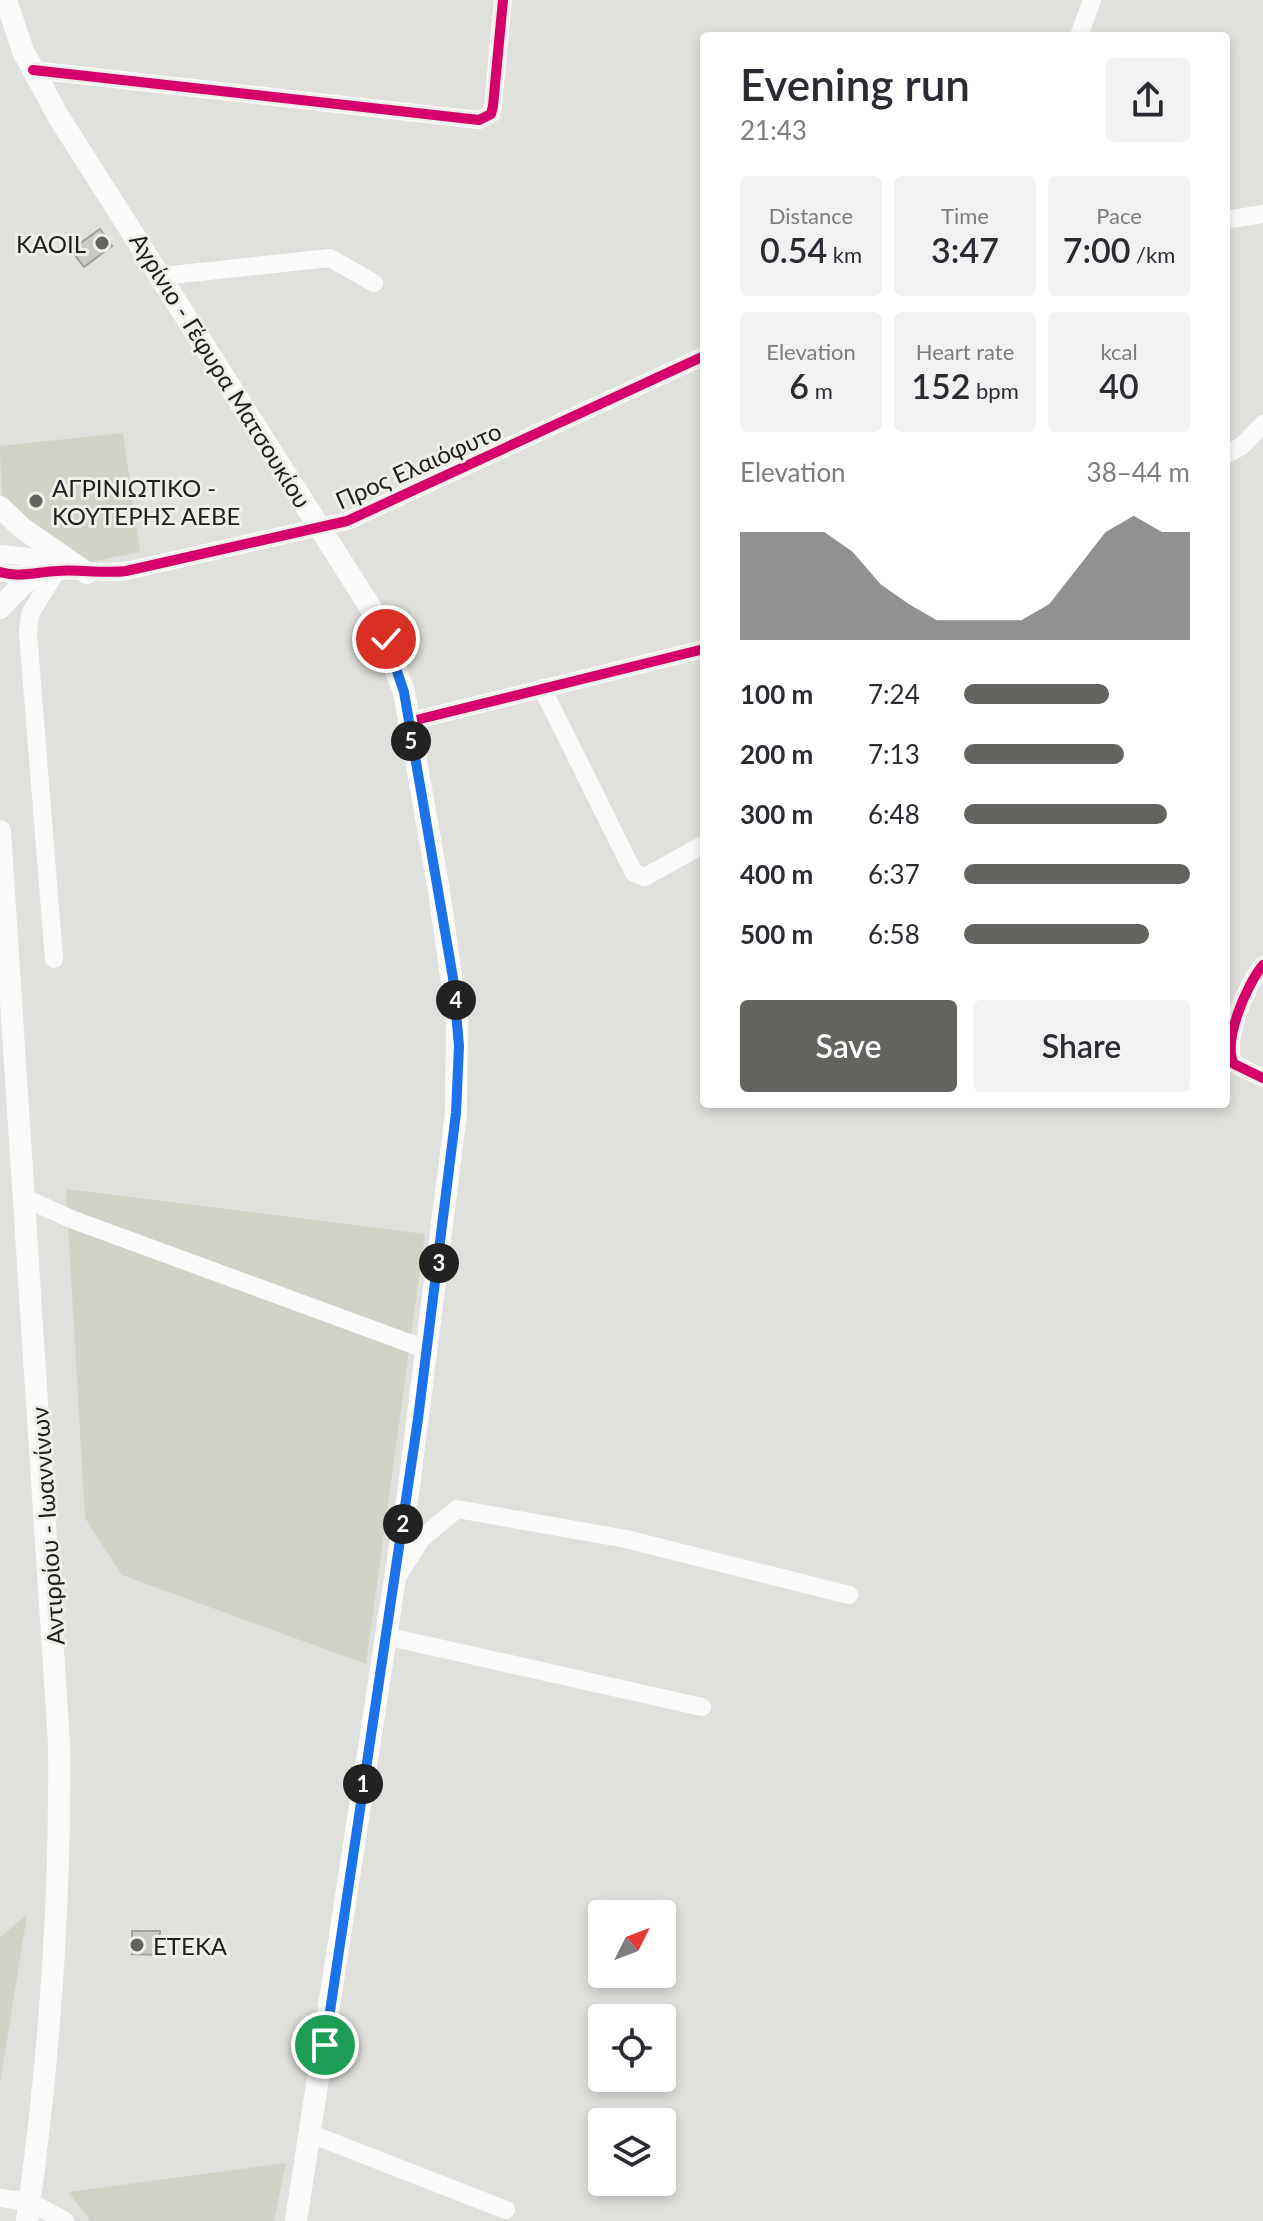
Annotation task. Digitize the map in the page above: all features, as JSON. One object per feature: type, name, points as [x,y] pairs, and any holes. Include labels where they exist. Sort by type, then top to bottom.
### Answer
[{"type":"main road","name":"Αγρίνιο - Γέφυρα Ματσουκίου","points":[[6,0],[33,70],[58,116],[374,613],[400,678],[453,978],[459,1046],[456,1113],[428,1350],[296,2221]]},
{"type":"main road","points":[[0,507],[22,528],[87,573]]},
{"type":"main road","points":[[0,608],[48,572]]},
{"type":"main road","name":"Αντιρρίου - Ιωαννίνων","points":[[0,831],[27,1199],[60,1777],[51,2000],[29,2211]]},
{"type":"street","points":[[33,70],[479,120],[491,114],[493,106],[503,0]]},
{"type":"street","points":[[1080,32],[1092,0]]},
{"type":"street","points":[[1230,219],[1263,214]]},
{"type":"street","points":[[162,276],[330,258],[374,283]]},
{"type":"street","name":"Προς Ελαιόφυτο","points":[[48,572],[126,571],[320,528],[371,511],[700,358]]},
{"type":"street","points":[[1230,453],[1243,445],[1263,424]]},
{"type":"street","points":[[0,554],[30,557],[48,572]]},
{"type":"street","points":[[0,572],[48,572]]},
{"type":"street","points":[[48,572],[30,614],[28,633],[54,959]]},
{"type":"street","points":[[408,722],[700,650]]},
{"type":"street","points":[[542,688],[634,873],[645,877],[661,871],[700,847]]},
{"type":"street","points":[[1263,965],[1250,981],[1242,1002],[1231,1051],[1234,1064],[1263,1078]]},
{"type":"street","points":[[27,1199],[71,1219],[428,1350]]},
{"type":"street","points":[[394,1582],[422,1538],[457,1509],[484,1511],[668,1548],[849,1595]]},
{"type":"street","points":[[385,1636],[702,1707]]},
{"type":"street","points":[[311,2134],[506,2210]]},
{"type":"street","points":[[0,2198],[29,2211],[65,2221]]},
{"type":"shaded area","points":[[123,433],[140,552],[89,562],[31,528],[2,498],[0,446]]},
{"type":"shaded area","points":[[66,1189],[425,1234],[366,1664],[122,1575],[85,1518]]},
{"type":"shaded area","points":[[27,1915],[0,2083],[0,1937]]},
{"type":"shaded area","points":[[286,2163],[274,2221],[91,2221],[68,2192]]},
{"type":"building","points":[[100,229],[112,246],[84,267],[71,250]]},
{"type":"building","points":[[132,1931],[160,1931],[159,1955],[132,1954]]},
{"type":"cycle path","points":[[33,70],[479,120],[491,114],[493,106],[503,0]]},
{"type":"cycle path","points":[[0,572],[22,575],[126,571],[347,521],[700,358]]},
{"type":"cycle path","points":[[408,722],[700,650]]},
{"type":"cycle path","points":[[1263,965],[1238,1013],[1231,1042],[1234,1064],[1263,1078]]},
{"type":"place","name":"KAOIL","points":[[102,243]]},
{"type":"place","name":"ΑΓΡΙΝΙΩΤΙΚΟ - ΚΟΥΤΕΡΗΣ ΑΕΒΕ","points":[[36,501]]},
{"type":"place","name":"ΕΤΕΚΑ","points":[[137,1945]]},
{"type":"route","points":[[325,2045],[418,1419],[444,1224],[446,1179],[456,1113],[459,1046],[453,978],[404,692],[386,639]]}]
